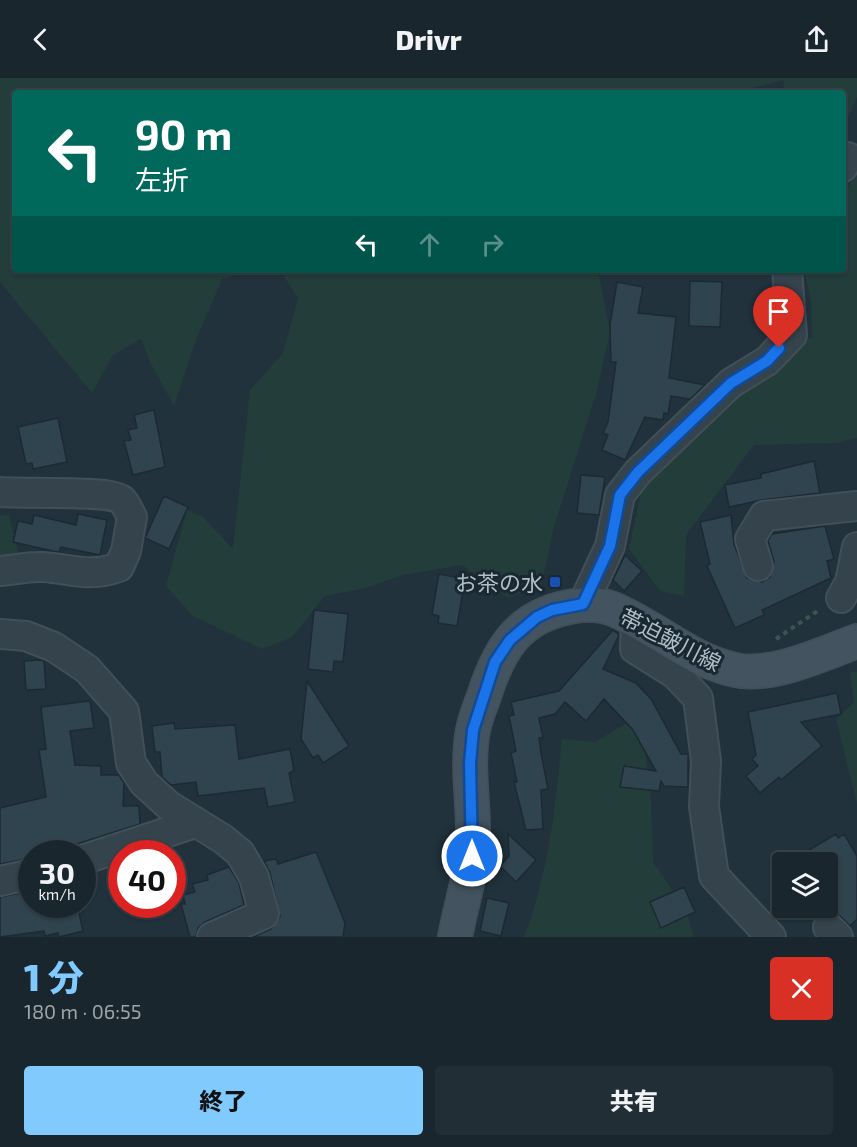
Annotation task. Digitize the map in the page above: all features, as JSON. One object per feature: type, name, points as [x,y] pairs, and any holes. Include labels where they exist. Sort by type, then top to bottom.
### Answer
[{"type":"street","points":[[583,604],[610,546],[620,495],[638,472],[731,383],[767,361],[792,335],[787,273]]},
{"type":"street","points":[[0,492],[28,495],[105,493],[122,500],[132,517],[126,550],[118,567],[102,573],[87,574],[42,567],[0,571]]},
{"type":"street","points":[[758,566],[750,539],[764,516],[857,506]]},
{"type":"street","points":[[841,598],[850,582],[857,547]]},
{"type":"street","name":"帯迫皷川線","points":[[455,937],[472,856],[470,763],[473,730],[495,662],[510,640],[537,617],[552,610],[583,604],[611,608],[636,620],[678,648],[737,671],[770,669],[857,641]]},
{"type":"street","points":[[636,620],[635,649],[675,674],[698,698],[706,761],[704,807],[714,876],[771,937]]},
{"type":"street","points":[[0,634],[26,636],[54,646],[87,669],[124,711],[131,763],[144,783],[168,805],[223,839],[240,853],[254,877],[264,914],[212,937]]},
{"type":"street","points":[[96,855],[195,823]]},
{"type":"street","points":[[0,880],[18,877]]},
{"type":"path","points":[[773,640],[841,598]]},
{"type":"green space","points":[[0,78],[857,78],[857,97],[846,122],[846,90],[785,90],[783,80],[745,90],[12,90],[12,273],[243,273],[222,279],[194,345],[174,406],[150,362],[141,339],[113,355],[92,393],[0,282]]},
{"type":"green space","points":[[857,167],[857,438],[836,443],[754,445],[686,535],[684,596],[660,591],[629,549],[642,487],[767,342],[812,338],[811,301],[805,273],[846,273],[846,191]]},
{"type":"green space","points":[[282,273],[599,273],[610,332],[596,394],[553,530],[542,584],[508,598],[462,565],[403,575],[365,588],[325,596],[292,637],[262,649],[193,616],[166,586],[187,510],[203,517],[233,549],[250,390],[283,353],[298,298]]},
{"type":"green space","points":[[9,515],[19,556],[0,560],[0,516]]},
{"type":"green space","points":[[850,672],[857,672],[857,804],[836,719],[854,702]]},
{"type":"green space","points":[[628,722],[643,733],[651,801],[653,862],[685,908],[694,937],[524,937],[533,913],[545,864],[562,739],[595,742]]},
{"type":"building","points":[[690,281],[722,282],[720,327],[689,326]]},
{"type":"building","points":[[617,282],[643,287],[638,313],[676,317],[669,378],[705,385],[690,399],[671,396],[668,414],[664,413],[663,420],[645,417],[625,460],[602,450],[608,435],[603,433],[608,422],[616,362],[611,362],[610,325]]},
{"type":"building","points":[[154,410],[165,467],[133,475],[124,441],[131,440],[128,430],[137,428],[134,415]]},
{"type":"building","points":[[58,418],[67,462],[33,469],[32,463],[26,464],[18,427]]},
{"type":"building","points":[[814,461],[820,493],[762,500],[729,507],[725,485],[761,478],[761,474]]},
{"type":"building","points":[[581,475],[605,477],[599,515],[577,513]]},
{"type":"building","points":[[164,496],[188,507],[169,549],[145,538]]},
{"type":"building","points":[[78,514],[107,520],[100,555],[61,547],[59,552],[13,542],[18,521],[32,524],[34,515],[76,525]]},
{"type":"building","points":[[731,515],[734,544],[747,578],[762,582],[770,577],[774,562],[768,541],[772,534],[825,526],[834,559],[827,561],[831,578],[762,610],[764,615],[735,628],[707,566],[710,564],[700,522]]},
{"type":"building","points":[[625,555],[642,571],[624,591],[613,580]]},
{"type":"building","points":[[439,574],[465,579],[457,626],[438,623],[439,616],[432,614]]},
{"type":"building","points":[[314,610],[348,614],[343,662],[334,661],[333,672],[308,669]]},
{"type":"building","points":[[613,630],[619,635],[603,669],[636,683],[651,699],[681,754],[688,754],[688,787],[664,786],[661,781],[659,791],[620,787],[624,766],[656,771],[633,730],[604,699],[586,721],[565,702],[555,714],[539,718],[543,738],[539,738],[548,789],[541,790],[543,829],[526,830],[514,782],[517,782],[511,753],[516,751],[509,716],[514,715],[511,702],[559,691]]},
{"type":"building","points":[[24,661],[44,661],[46,689],[26,690]]},
{"type":"building","points":[[307,681],[349,746],[323,763],[318,755],[313,758],[301,739]]},
{"type":"building","points":[[837,693],[841,714],[801,722],[822,746],[781,780],[779,777],[760,793],[746,776],[758,766],[752,759],[756,755],[748,712]]},
{"type":"building","points":[[90,701],[94,728],[70,731],[75,765],[101,766],[101,775],[119,775],[124,783],[123,806],[139,806],[140,824],[90,840],[18,840],[18,861],[0,864],[0,808],[46,797],[39,750],[46,749],[41,707]]},
{"type":"building","points":[[174,723],[175,729],[235,725],[239,759],[290,749],[294,770],[289,773],[295,802],[268,807],[264,788],[198,796],[196,782],[171,785],[162,777],[160,752],[155,752],[152,726]]},
{"type":"building","points":[[508,834],[536,860],[516,882],[500,866],[509,856]]},
{"type":"building","points":[[836,834],[838,838],[844,834],[857,856],[857,919],[850,926],[838,915],[838,852],[806,852]]},
{"type":"building","points":[[316,852],[345,923],[343,937],[253,937],[271,929],[280,917],[270,873],[264,861],[276,859],[278,864]]},
{"type":"building","points":[[229,867],[239,883],[244,905],[205,922],[198,928],[196,937],[190,937],[185,918],[186,894],[195,892],[192,884],[208,880],[207,875]]},
{"type":"building","points":[[684,887],[695,912],[661,928],[650,902]]},
{"type":"building","points":[[18,894],[18,918],[80,918],[83,931],[59,937],[58,933],[45,936],[44,931],[0,937],[0,897]]},
{"type":"building","points":[[487,898],[509,903],[501,936],[480,931]]},
{"type":"place","name":"お茶の水","points":[[555,582]]},
{"type":"route","points":[[472,856],[470,763],[473,730],[495,662],[510,640],[537,617],[552,610],[583,604],[610,546],[620,495],[638,472],[731,383],[767,361],[779,348]]}]
